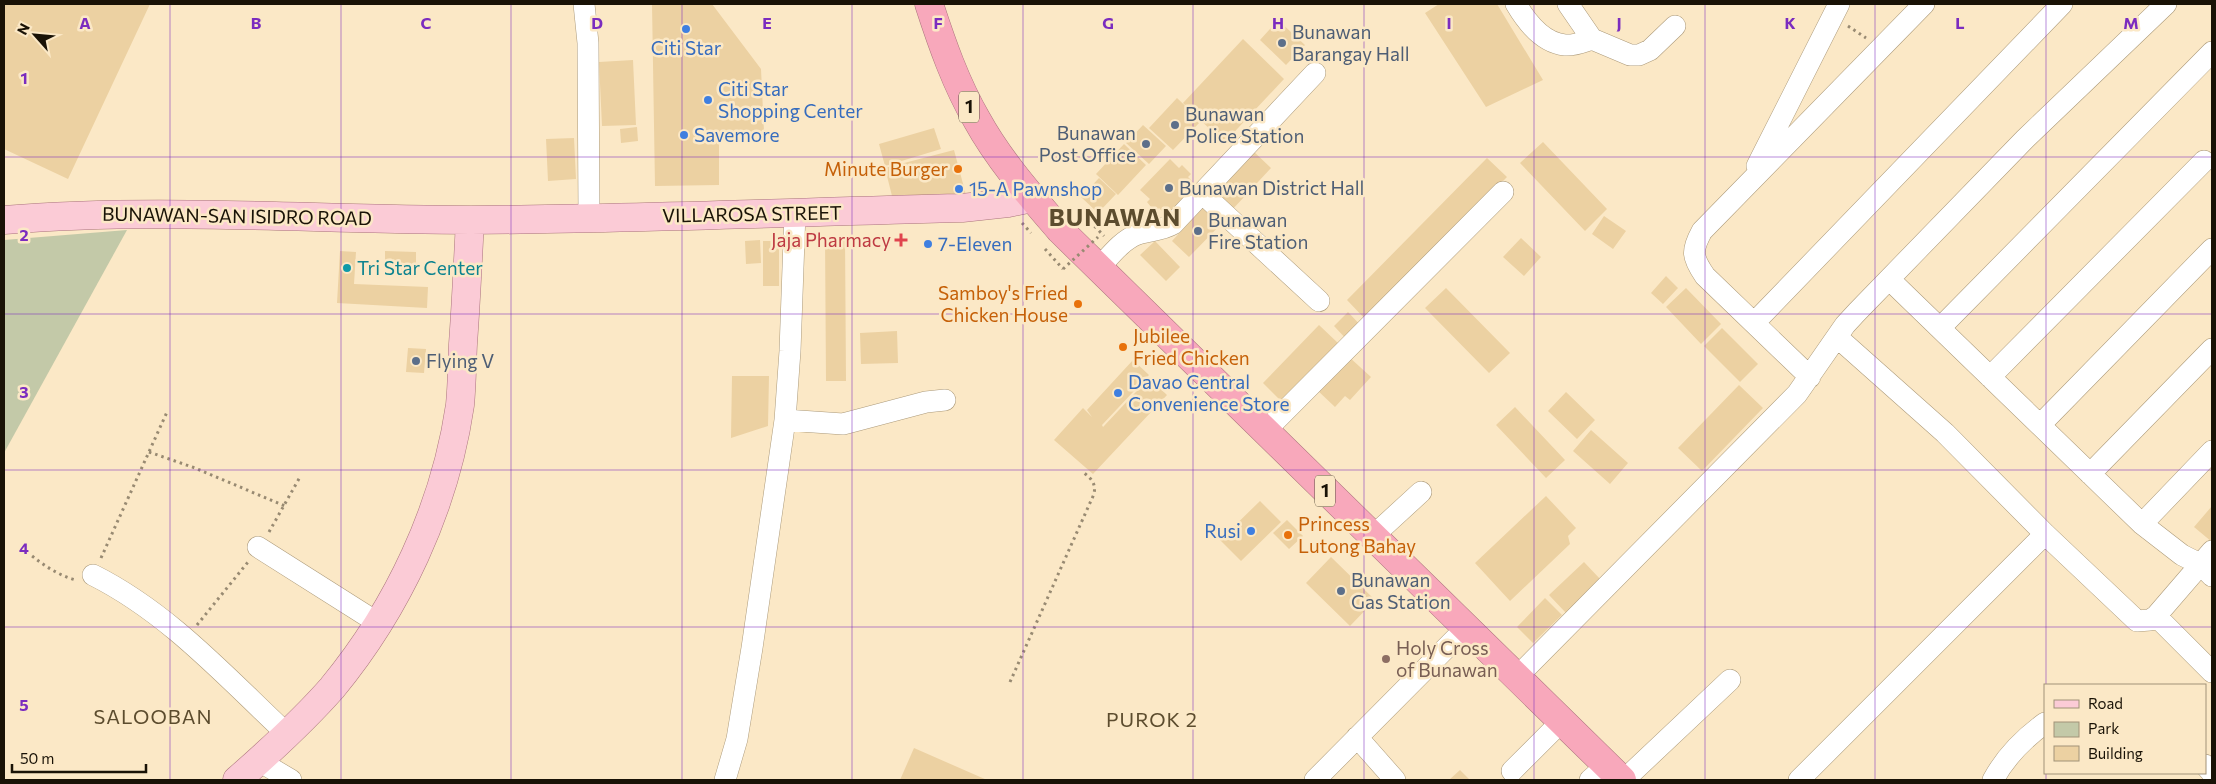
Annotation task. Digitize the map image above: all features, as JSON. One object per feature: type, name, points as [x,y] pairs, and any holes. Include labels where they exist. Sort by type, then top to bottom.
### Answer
[{"type":"highway","name":"1","points":[[929,4],[939,36],[964,97],[992,145],[1032,198],[1060,230],[1108,259],[1265,431],[1561,722],[1610,777]]},
{"type":"main road","name":"VILLAROSA STREET","points":[[470,220],[962,208],[1008,203],[1032,198]]},
{"type":"main road","name":"BUNAWAN-SAN ISIDRO ROAD","points":[[4,220],[115,214],[470,220]]},
{"type":"main road","points":[[237,780],[287,734],[332,688],[378,624],[418,548],[438,497],[453,444],[460,404],[470,220]]},
{"type":"street","points":[[584,4],[588,43],[589,217]]},
{"type":"street","points":[[1516,4],[1534,28],[1556,42],[1565,45],[1592,39]]},
{"type":"street","points":[[1568,4],[1592,39],[1630,55],[1639,55],[1650,50],[1675,26]]},
{"type":"street","points":[[1810,377],[1705,276],[1693,254],[1695,243],[1702,231],[1924,4]]},
{"type":"street","points":[[1754,322],[2062,4]]},
{"type":"street","points":[[1516,678],[1797,394],[1851,318],[2025,139],[2166,4]]},
{"type":"street","points":[[1748,184],[1836,10]]},
{"type":"street","points":[[1940,328],[2212,52]]},
{"type":"street","points":[[1108,259],[1130,238],[1140,234],[1159,231],[1173,224],[1315,73]]},
{"type":"street","points":[[1990,377],[2204,161]]},
{"type":"street","points":[[1265,431],[1503,192]]},
{"type":"street","points":[[1202,194],[1319,300]]},
{"type":"street","points":[[725,780],[737,738],[748,675],[785,420],[790,351],[795,212]]},
{"type":"street","points":[[2040,425],[2212,249]]},
{"type":"street","points":[[1837,337],[1945,433],[2130,617],[2143,622],[2156,616],[2208,564],[2182,555],[2142,524],[1890,280]]},
{"type":"street","points":[[2090,474],[2212,349]]},
{"type":"street","points":[[785,420],[843,424],[926,402],[945,400]]},
{"type":"street","points":[[2142,524],[2212,452]]},
{"type":"street","points":[[1372,537],[1421,492]]},
{"type":"street","points":[[1799,780],[2045,534]]},
{"type":"street","points":[[258,548],[378,624]]},
{"type":"street","points":[[93,575],[140,601],[185,638],[287,734]]},
{"type":"street","points":[[2156,616],[2212,672]]},
{"type":"street","points":[[1314,780],[1465,629]]},
{"type":"street","points":[[1610,777],[1730,680]]},
{"type":"street","points":[[1512,770],[1561,722]]},
{"type":"street","points":[[1993,780],[2012,751],[2044,724]]},
{"type":"street","points":[[1357,738],[1395,780]]},
{"type":"street","points":[[259,761],[291,780]]},
{"type":"path","points":[[1836,10],[1880,48]]},
{"type":"path","points":[[1077,213],[1079,210],[1108,259]]},
{"type":"path","points":[[1041,245],[1062,269],[1098,237]]},
{"type":"path","points":[[27,552],[44,566],[65,577],[79,581],[87,580],[93,575],[166,412]]},
{"type":"path","points":[[149,452],[204,472],[285,506]]},
{"type":"path","points":[[1010,682],[1094,494],[1094,482],[1084,473]]},
{"type":"path","points":[[185,638],[233,582],[258,548],[285,506],[300,477]]},
{"type":"green space","points":[[127,230],[4,453],[4,240]]},
{"type":"building","points":[[5,4],[150,4],[68,179],[4,149]]},
{"type":"building","name":"Citi Star Shopping Center","points":[[652,4],[712,4],[761,69],[764,132],[719,140],[719,185],[655,186]]},
{"type":"building","points":[[1439,4],[1497,4],[1543,80],[1486,107],[1425,13]]},
{"type":"building","name":"Bunawan Barangay Hall","points":[[1278,20],[1305,45],[1286,65],[1260,40]]},
{"type":"building","points":[[1243,39],[1284,79],[1224,143],[1183,103]]},
{"type":"building","points":[[633,60],[636,125],[602,126],[599,62]]},
{"type":"building","name":"Bunawan Police Station","points":[[1177,98],[1201,121],[1173,150],[1149,128]]},
{"type":"building","name":"Bunawan Post Office","points":[[1143,125],[1166,146],[1149,164],[1126,143]]},
{"type":"building","points":[[637,127],[638,141],[621,143],[620,129]]},
{"type":"building","points":[[934,128],[941,149],[885,166],[879,144]]},
{"type":"building","points":[[574,138],[576,179],[548,181],[546,139]]},
{"type":"building","points":[[1543,142],[1607,209],[1585,231],[1520,163]]},
{"type":"building","points":[[1124,144],[1146,165],[1118,195],[1096,174]]},
{"type":"building","points":[[1251,149],[1271,168],[1231,211],[1210,192]]},
{"type":"building","points":[[954,150],[966,195],[893,200],[885,168]]},
{"type":"building","points":[[1487,158],[1507,177],[1366,320],[1347,300]]},
{"type":"building","name":"Bunawan District Hall","points":[[1170,159],[1179,168],[1182,165],[1191,174],[1188,177],[1197,186],[1168,217],[1159,208],[1156,211],[1151,207],[1147,202],[1150,199],[1140,190]]},
{"type":"building","points":[[1099,178],[1116,194],[1098,213],[1081,197]]},
{"type":"building","name":"Bunawan Fire Station","points":[[1206,204],[1224,221],[1189,257],[1172,241]]},
{"type":"building","points":[[1604,216],[1626,231],[1613,249],[1592,234]]},
{"type":"building","points":[[825,236],[845,236],[846,381],[826,381]]},
{"type":"building","points":[[1521,238],[1541,257],[1524,276],[1503,257]]},
{"type":"building","points":[[760,240],[761,263],[746,264],[745,241]]},
{"type":"building","points":[[763,241],[779,241],[779,286],[763,286]]},
{"type":"building","points":[[1155,241],[1180,267],[1166,281],[1140,255]]},
{"type":"building","name":"Tri Star Center","points":[[340,251],[356,252],[354,284],[428,287],[427,308],[337,303]]},
{"type":"building","points":[[385,251],[416,252],[416,270],[385,269]]},
{"type":"building","points":[[1666,276],[1678,288],[1663,304],[1651,293]]},
{"type":"building","points":[[1446,288],[1510,353],[1489,373],[1425,308]]},
{"type":"building","points":[[1686,288],[1721,324],[1701,344],[1666,307]]},
{"type":"building","points":[[1348,312],[1364,329],[1350,343],[1334,326]]},
{"type":"building","points":[[1319,325],[1339,344],[1283,403],[1263,383]]},
{"type":"building","points":[[1722,328],[1758,364],[1740,382],[1704,346]]},
{"type":"building","points":[[897,331],[898,363],[861,364],[860,333]]},
{"type":"building","name":"Flying V","points":[[408,348],[426,349],[424,373],[406,372]]},
{"type":"building","points":[[1348,356],[1371,377],[1350,400],[1345,396],[1335,407],[1316,389]]},
{"type":"building","points":[[1133,360],[1149,375],[1102,425],[1103,427],[1149,378],[1167,395],[1093,474],[1054,440],[1083,408],[1092,417],[1087,410]]},
{"type":"building","points":[[732,376],[769,376],[768,426],[731,438]]},
{"type":"building","points":[[1739,385],[1763,408],[1702,471],[1678,448]]},
{"type":"building","points":[[1566,392],[1595,420],[1577,439],[1548,411]]},
{"type":"building","points":[[1515,407],[1565,460],[1546,478],[1496,425]]},
{"type":"building","points":[[1591,430],[1628,463],[1610,484],[1573,451]]},
{"type":"building","points":[[1546,496],[1576,528],[1568,536],[1570,544],[1510,601],[1475,563]]},
{"type":"building","name":"Rusi","points":[[1260,501],[1281,522],[1241,561],[1220,540]]},
{"type":"building","points":[[2212,506],[2212,542],[2194,527]]},
{"type":"building","points":[[1287,520],[1303,536],[1289,549],[1273,533]]},
{"type":"building","name":"Bunawan Gas Station","points":[[1331,557],[1375,600],[1350,626],[1306,583]]},
{"type":"building","points":[[1584,562],[1601,580],[1566,613],[1549,595]]},
{"type":"building","points":[[1545,598],[1562,615],[1533,643],[1517,627]]},
{"type":"building","points":[[914,748],[987,780],[900,780]]},
{"type":"building","points":[[1460,770],[1470,780],[1449,780]]},
{"type":"place","name":"Citi Star","points":[[686,29]]},
{"type":"place","name":"Bunawan Barangay Hall","points":[[1282,43]]},
{"type":"place","name":"Citi Star Shopping Center","points":[[708,100]]},
{"type":"place","name":"Bunawan Police Station","points":[[1175,125]]},
{"type":"place","name":"Savemore","points":[[684,135]]},
{"type":"place","name":"Bunawan Post Office","points":[[1146,144]]},
{"type":"place","name":"Minute Burger","points":[[958,169]]},
{"type":"place","name":"Bunawan District Hall","points":[[1169,188]]},
{"type":"place","name":"15-A Pawnshop","points":[[959,189]]},
{"type":"place","name":"Bunawan Fire Station","points":[[1198,231]]},
{"type":"place","name":"Jaja Pharmacy","points":[[901,240]]},
{"type":"place","name":"7-Eleven","points":[[928,244]]},
{"type":"place","name":"Tri Star Center","points":[[347,268]]},
{"type":"place","name":"Samboy's Fried Chicken House","points":[[1078,304]]},
{"type":"place","name":"Jubilee Fried Chicken","points":[[1123,347]]},
{"type":"place","name":"Flying V","points":[[416,361]]},
{"type":"place","name":"Davao Central Convenience Store","points":[[1118,393]]},
{"type":"place","name":"Rusi","points":[[1251,531]]},
{"type":"place","name":"Princess Lutong Bahay","points":[[1288,535]]},
{"type":"place","name":"Bunawan Gas Station","points":[[1341,591]]},
{"type":"place","name":"Holy Cross of Bunawan","points":[[1386,659]]},
{"type":"district","name":"BUNAWAN","points":[[1115,218]]},
{"type":"district","name":"SALOOBAN","points":[[153,717]]},
{"type":"district","name":"PUROK 2","points":[[1152,720]]}]
